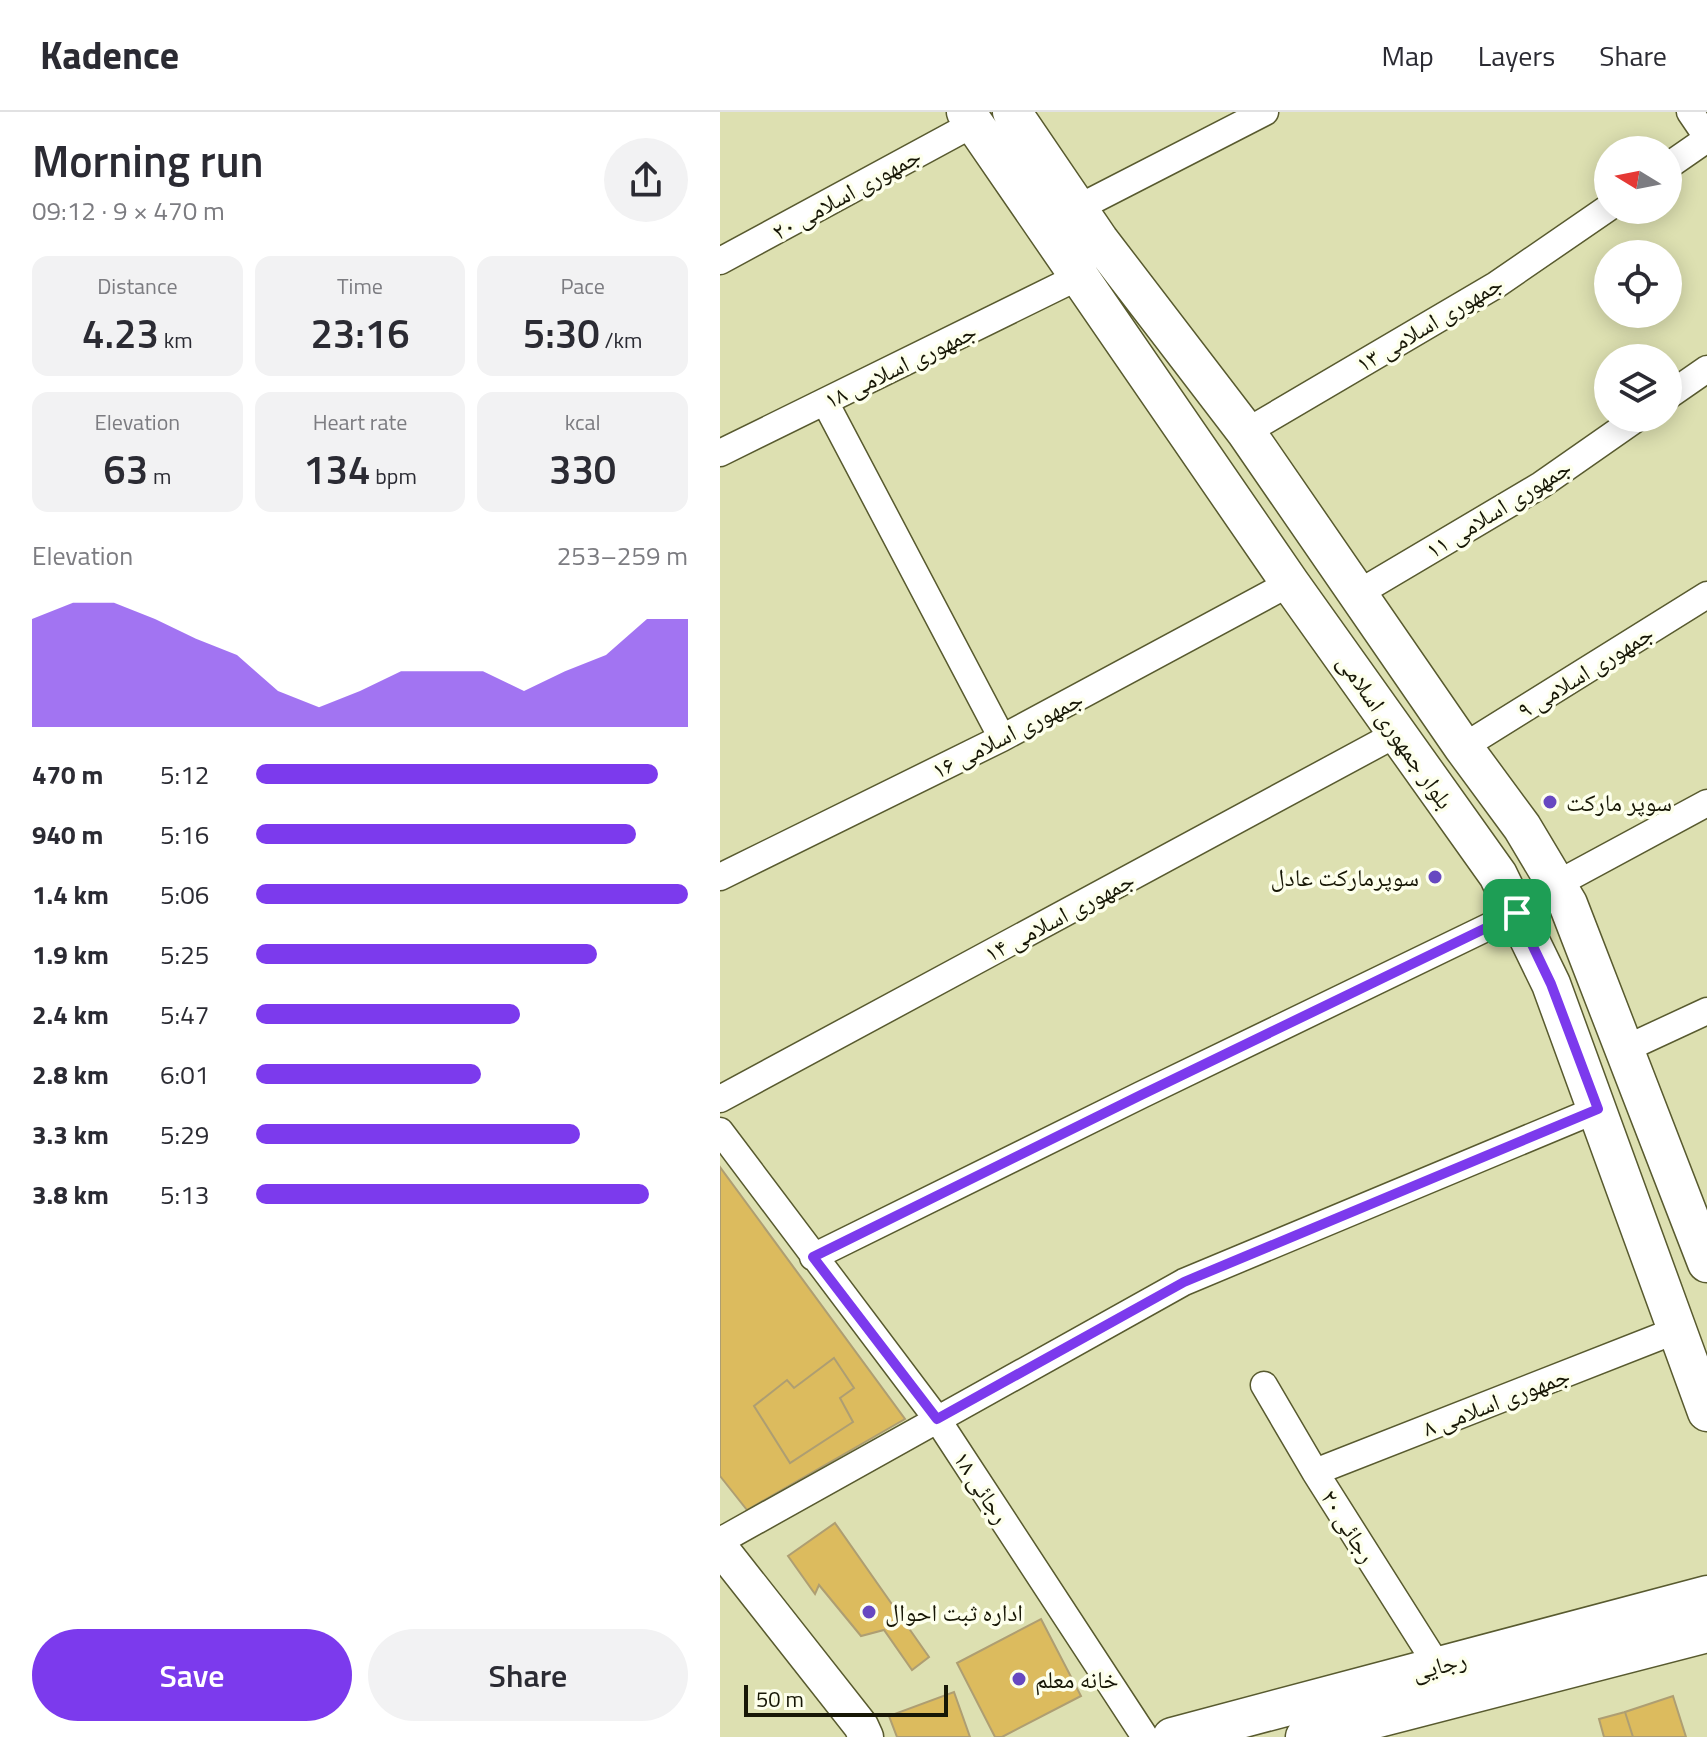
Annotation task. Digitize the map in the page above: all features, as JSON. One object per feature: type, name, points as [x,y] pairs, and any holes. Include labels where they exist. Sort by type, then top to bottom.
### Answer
[{"type":"main road","name":"بلوار جمهوری اسلامی","points":[[1012,112],[1078,208],[1246,432],[1463,747],[1522,827],[1557,884],[1568,904],[1707,1263]]},
{"type":"main road","name":"بلوار جمهوری اسلامی","points":[[969,118],[1290,583],[1498,875],[1551,984],[1707,1412]]},
{"type":"main road","name":"رجایی","points":[[1172,1737],[1702,1590]]},
{"type":"main road","name":"رجایی","points":[[1305,1737],[1707,1633]]},
{"type":"street","points":[[1078,208],[1265,112]]},
{"type":"street","points":[[1682,156],[1707,138],[1690,112]]},
{"type":"street","name":"جمهوری اسلامی ۲۰","points":[[720,261],[969,118]]},
{"type":"street","name":"جمهوری اسلامی ۱۳","points":[[1246,432],[1496,285],[1594,218]]},
{"type":"street","name":"جمهوری اسلامی ۱۸","points":[[720,453],[1080,276]]},
{"type":"street","points":[[1682,386],[1707,369]]},
{"type":"street","points":[[825,402],[1002,738]]},
{"type":"street","name":"جمهوری اسلامی ۱۱","points":[[1357,594],[1541,485],[1617,432]]},
{"type":"street","name":"جمهوری اسلامی ۱۶","points":[[720,877],[1002,738],[1290,583]]},
{"type":"street","name":"جمهوری اسلامی ۹","points":[[1463,747],[1707,595]]},
{"type":"street","name":"جمهوری اسلامی ۱۴","points":[[720,1099],[1398,733]]},
{"type":"street","points":[[1557,884],[1707,803]]},
{"type":"street","points":[[813,1257],[1517,913]]},
{"type":"street","points":[[1625,1049],[1707,1011]]},
{"type":"street","points":[[866,1737],[861,1726],[720,1544],[1184,1282],[1598,1109]]},
{"type":"street","name":"رجائی ۱۸","points":[[720,1131],[937,1419],[1145,1737]]},
{"type":"street","name":"جمهوری اسلامی ۸","points":[[1315,1472],[1677,1330]]},
{"type":"street","name":"رجائی ۲۰","points":[[1264,1385],[1437,1665]]},
{"type":"building","points":[[720,1167],[905,1419],[747,1510],[720,1476]]},
{"type":"building","points":[[834,1358],[854,1388],[840,1398],[853,1422],[790,1463],[754,1406],[787,1380],[794,1388]]},
{"type":"building","name":"اداره ثبت احوال","points":[[835,1523],[929,1657],[912,1670],[884,1630],[861,1636],[819,1585],[815,1594],[788,1556]]},
{"type":"building","name":"خانه معلم","points":[[1041,1619],[1081,1696],[1002,1737],[995,1737],[957,1663]]},
{"type":"building","points":[[954,1692],[970,1737],[897,1737],[889,1716]]},
{"type":"building","points":[[1673,1696],[1686,1737],[1633,1737],[1625,1712]]},
{"type":"building","points":[[1625,1712],[1633,1737],[1604,1737],[1599,1719]]},
{"type":"place","name":"سوپر مارکت","points":[[1550,802]]},
{"type":"place","name":"سوپرمارکت عادل","points":[[1435,877]]},
{"type":"place","name":"اداره ثبت احوال","points":[[869,1612]]},
{"type":"place","name":"خانه معلم","points":[[1019,1679]]},
{"type":"route","points":[[1517,913],[1551,984],[1598,1109],[1184,1282],[937,1419],[813,1257],[1517,913]]}]
